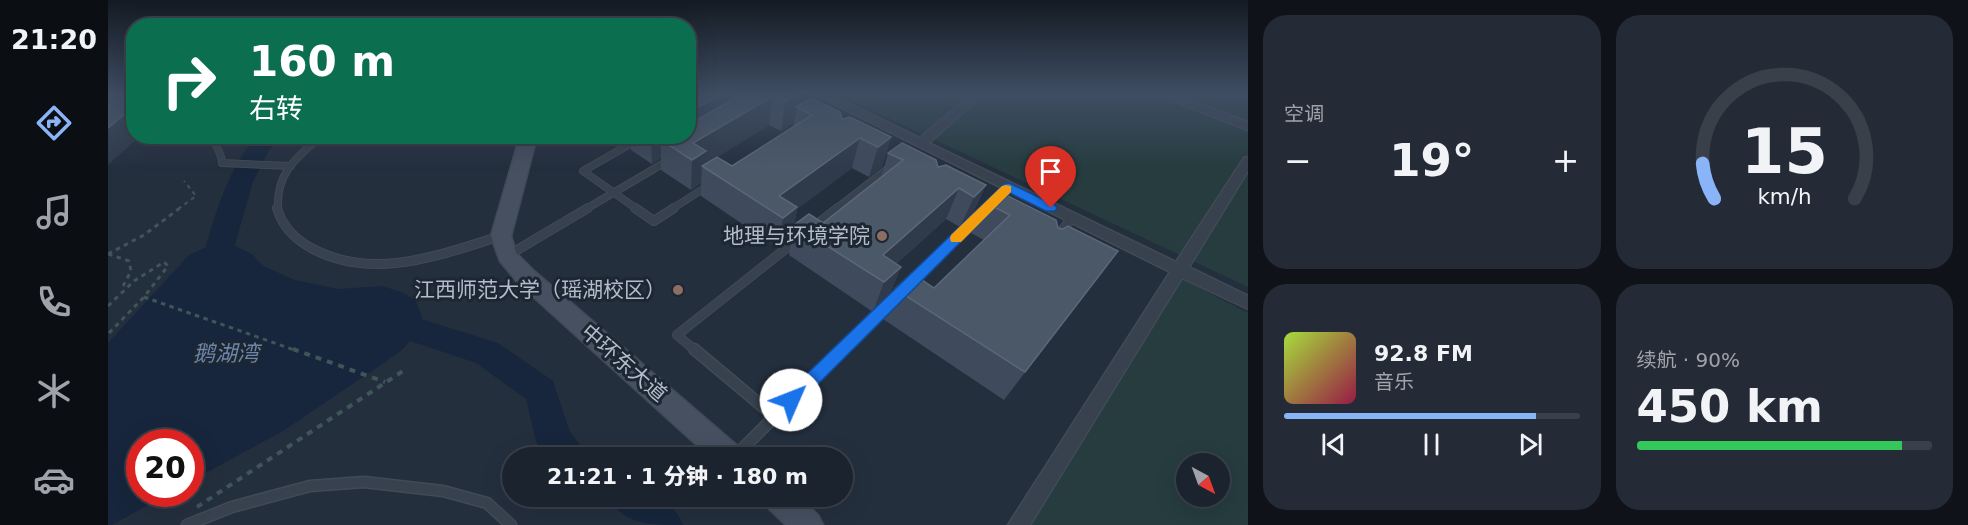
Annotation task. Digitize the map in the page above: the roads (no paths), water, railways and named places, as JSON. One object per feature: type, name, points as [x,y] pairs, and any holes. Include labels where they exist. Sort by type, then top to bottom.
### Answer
[{"type":"street","points":[[856,118],[1004,191],[1072,218],[1248,303]]},
{"type":"street","points":[[915,148],[951,118]]},
{"type":"street","points":[[1225,118],[1248,126]]},
{"type":"street","points":[[504,246],[527,144]]},
{"type":"street","points":[[1018,525],[1248,161]]},
{"type":"street","name":"中环东大道","points":[[504,246],[526,277],[719,447]]},
{"type":"street","points":[[788,507],[808,525]]},
{"type":"lane","points":[[214,144],[222,155],[222,163],[291,166]]},
{"type":"lane","points":[[312,144],[283,176],[276,197],[279,218],[293,236],[313,251],[357,264],[397,264],[456,250],[504,246],[613,193],[673,158]]},
{"type":"lane","points":[[631,144],[583,171],[654,221],[720,177]]},
{"type":"lane","points":[[775,417],[676,335],[901,159]]},
{"type":"lane","points":[[744,447],[992,203]]},
{"type":"lane","points":[[1050,244],[1072,218]]},
{"type":"lane","points":[[187,525],[232,507],[310,486],[364,482],[443,491],[487,503],[512,525]]},
{"type":"water","name":"鹅湖湾","points":[[229,243],[252,254],[263,266],[295,280],[338,289],[383,286],[404,293],[415,300],[422,317],[418,331],[403,349],[283,431],[204,474],[204,429],[126,429],[126,507],[145,507],[108,525],[108,343],[189,255],[208,246]]},
{"type":"waterway","points":[[206,279],[213,272],[240,182],[262,144]]},
{"type":"waterway","points":[[418,331],[487,353],[541,391],[554,441],[559,447]]},
{"type":"waterway","points":[[641,507],[663,525]]},
{"type":"place","name":"地理与环境学院","points":[[882,236]]},
{"type":"place","name":"江西师范大学（瑶湖校区）","points":[[678,290]]}]
